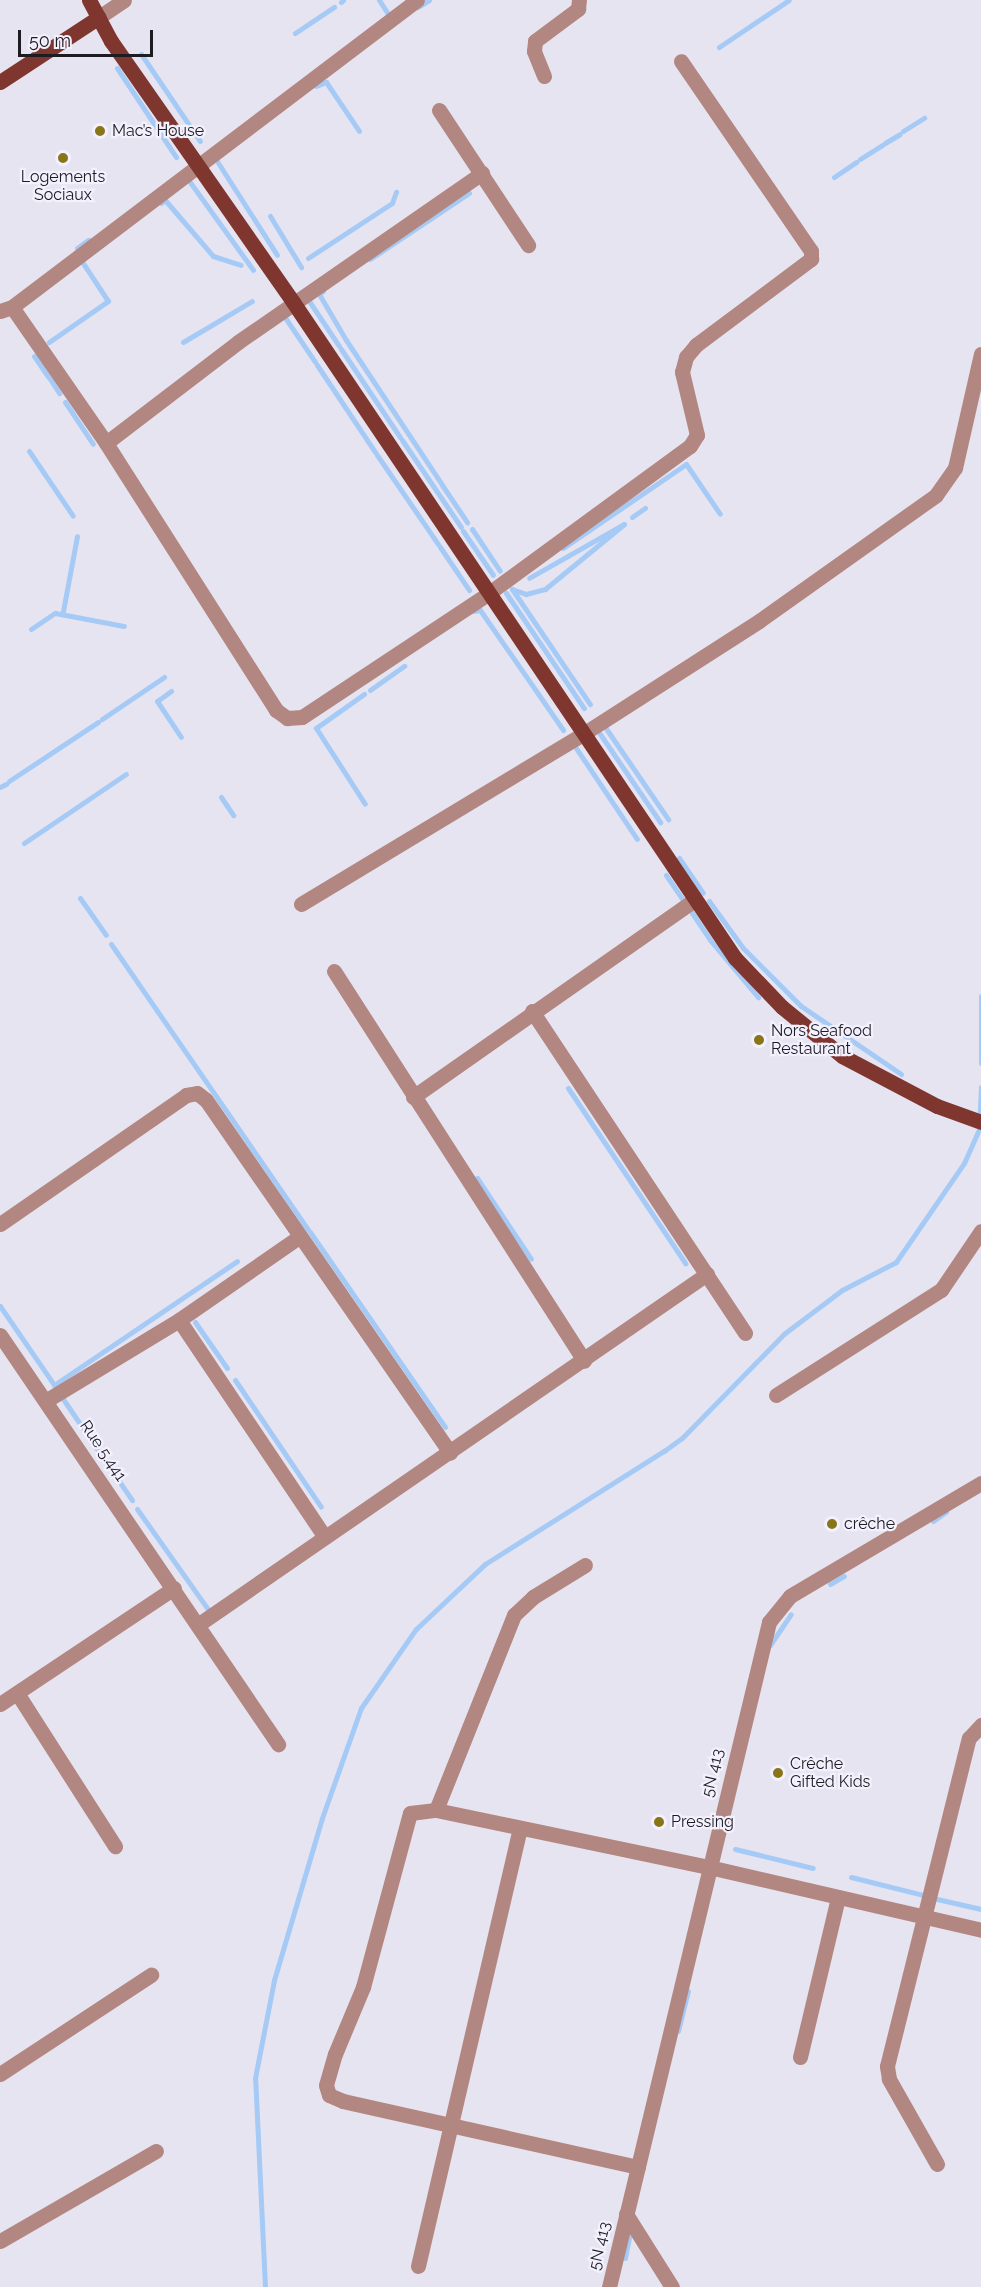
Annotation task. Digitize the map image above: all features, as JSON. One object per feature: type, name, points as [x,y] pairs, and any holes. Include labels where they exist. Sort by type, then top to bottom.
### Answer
[{"type":"main road","points":[[89,0],[111,41],[293,302],[694,900],[757,983],[803,1027],[842,1056],[937,1106],[981,1122]]},
{"type":"main road","points":[[0,82],[99,17]]},
{"type":"street","points":[[99,17],[124,0]]},
{"type":"street","points":[[417,0],[6,309],[106,443],[276,711],[287,718],[302,717],[489,593],[690,446],[697,435],[682,372],[686,357],[696,345],[811,259],[811,251],[681,62]]},
{"type":"street","points":[[544,76],[534,51],[535,41],[578,9],[579,0]]},
{"type":"street","points":[[439,110],[528,245]]},
{"type":"street","points":[[106,443],[293,302],[482,173]]},
{"type":"street","points":[[301,904],[583,734],[759,621],[936,495],[955,468],[981,354]]},
{"type":"street","points":[[413,1097],[532,1011],[694,900]]},
{"type":"street","points":[[334,971],[584,1361]]},
{"type":"street","points":[[532,1011],[745,1333]]},
{"type":"street","points":[[0,1224],[186,1095],[196,1093],[206,1100],[450,1453]]},
{"type":"street","points":[[776,1395],[941,1290],[981,1231]]},
{"type":"street","points":[[47,1400],[179,1320],[299,1237]]},
{"type":"street","points":[[199,1624],[324,1536],[584,1361],[707,1274]]},
{"type":"street","points":[[179,1320],[324,1536]]},
{"type":"street","name":"Rue 5.441","points":[[0,1335],[47,1400],[278,1744]]},
{"type":"street","name":"5N 413","points":[[609,2287],[764,1637],[778,1607],[835,1567],[981,1483]]},
{"type":"street","points":[[436,1810],[514,1616],[533,1597],[585,1565]]},
{"type":"street","points":[[0,1704],[174,1588]]},
{"type":"street","points":[[17,1693],[115,1846]]},
{"type":"street","points":[[937,2164],[887,2073],[969,1738],[981,1725]]},
{"type":"street","points":[[638,2167],[343,2102],[329,2095],[326,2085],[347,2020],[363,1987],[406,1818],[417,1809],[436,1810],[709,1867],[981,1930]]},
{"type":"street","points":[[418,2266],[520,1829]]},
{"type":"street","points":[[800,2057],[838,1897]]},
{"type":"street","points":[[0,2074],[151,1976]]},
{"type":"street","points":[[0,2241],[156,2151]]},
{"type":"street","points":[[626,2214],[672,2287]]},
{"type":"waterway","points":[[379,0],[390,17]]},
{"type":"waterway","points":[[418,7],[429,0]]},
{"type":"waterway","points":[[719,47],[789,0]]},
{"type":"waterway","points":[[295,33],[334,7]]},
{"type":"waterway","points":[[141,54],[200,141]]},
{"type":"waterway","points":[[117,68],[176,157]]},
{"type":"waterway","points":[[316,86],[326,82],[359,131]]},
{"type":"waterway","points":[[903,131],[924,118]]},
{"type":"waterway","points":[[885,143],[900,134]]},
{"type":"waterway","points":[[860,159],[882,145]]},
{"type":"waterway","points":[[215,158],[277,255]]},
{"type":"waterway","points":[[834,177],[856,162]]},
{"type":"waterway","points":[[187,178],[253,270]]},
{"type":"waterway","points":[[308,258],[392,203],[396,192]]},
{"type":"waterway","points":[[370,259],[469,193]]},
{"type":"waterway","points":[[161,203],[165,200],[213,256],[241,265]]},
{"type":"waterway","points":[[270,216],[301,267]]},
{"type":"waterway","points":[[77,248],[88,240]]},
{"type":"waterway","points":[[49,342],[108,301],[79,257]]},
{"type":"waterway","points":[[323,291],[319,294],[346,340],[441,483]]},
{"type":"waterway","points":[[183,342],[252,301]]},
{"type":"waterway","points":[[309,301],[339,346]]},
{"type":"waterway","points":[[282,313],[315,362]]},
{"type":"waterway","points":[[341,349],[400,437]]},
{"type":"waterway","points":[[34,356],[48,377]]},
{"type":"waterway","points":[[317,365],[375,452]]},
{"type":"waterway","points":[[50,379],[59,393]]},
{"type":"waterway","points":[[65,402],[93,444]]},
{"type":"waterway","points":[[402,440],[461,527]]},
{"type":"waterway","points":[[29,451],[73,516]]},
{"type":"waterway","points":[[377,455],[438,544]]},
{"type":"waterway","points":[[563,548],[686,464],[720,514]]},
{"type":"waterway","points":[[442,485],[467,522]]},
{"type":"waterway","points":[[632,517],[645,508]]},
{"type":"waterway","points":[[512,589],[526,594],[545,589],[624,524],[529,578]]},
{"type":"waterway","points":[[472,529],[500,571]]},
{"type":"waterway","points":[[463,531],[493,575]]},
{"type":"waterway","points":[[63,611],[77,536]]},
{"type":"waterway","points":[[440,547],[469,590]]},
{"type":"waterway","points":[[512,589],[590,704]]},
{"type":"waterway","points":[[506,593],[584,708]]},
{"type":"waterway","points":[[473,611],[480,610],[563,730]]},
{"type":"waterway","points":[[31,629],[55,613],[124,626]]},
{"type":"waterway","points":[[370,690],[404,666]]},
{"type":"waterway","points":[[102,719],[164,677]]},
{"type":"waterway","points":[[171,691],[157,701],[181,737]]},
{"type":"waterway","points":[[364,694],[316,728],[365,804]]},
{"type":"waterway","points":[[9,781],[98,722]]},
{"type":"waterway","points":[[605,727],[668,819]]},
{"type":"waterway","points":[[600,734],[660,822]]},
{"type":"waterway","points":[[574,745],[637,839]]},
{"type":"waterway","points":[[24,843],[126,774]]},
{"type":"waterway","points":[[0,787],[6,784]]},
{"type":"waterway","points":[[221,797],[233,815]]},
{"type":"waterway","points":[[679,858],[703,893]]},
{"type":"waterway","points":[[666,875],[685,903]]},
{"type":"waterway","points":[[80,898],[106,935]]},
{"type":"waterway","points":[[709,901],[743,948],[801,1006],[901,1074]]},
{"type":"waterway","points":[[692,913],[710,940],[758,997]]},
{"type":"waterway","points":[[111,944],[308,1230]]},
{"type":"waterway","points":[[981,996],[981,1063]]},
{"type":"waterway","points":[[265,2287],[255,2078],[274,1980],[322,1818],[361,1708],[416,1629],[485,1564],[682,1438],[785,1333],[842,1290],[896,1262],[964,1163],[979,1129],[981,1087]]},
{"type":"waterway","points":[[568,1088],[685,1263]]},
{"type":"waterway","points":[[477,1178],[531,1259]]},
{"type":"waterway","points":[[310,1232],[445,1427]]},
{"type":"waterway","points":[[0,1306],[54,1385],[237,1261]]},
{"type":"waterway","points":[[195,1322],[227,1368]]},
{"type":"waterway","points":[[235,1380],[321,1507]]},
{"type":"waterway","points":[[61,1396],[132,1500]]},
{"type":"waterway","points":[[137,1509],[210,1612]]},
{"type":"waterway","points":[[933,1521],[946,1512]]},
{"type":"waterway","points":[[830,1584],[844,1576]]},
{"type":"waterway","points":[[770,1645],[791,1614]]},
{"type":"waterway","points":[[735,1849],[813,1868]]},
{"type":"waterway","points":[[851,1877],[923,1895]]},
{"type":"waterway","points":[[937,1899],[981,1909]]},
{"type":"waterway","points":[[678,2031],[688,1991]]},
{"type":"waterway","points":[[625,2258],[631,2228]]},
{"type":"place","name":"Mac’s House","points":[[100,131]]},
{"type":"place","name":"Logements Sociaux","points":[[63,158]]},
{"type":"place","name":"Nors Seafood Restaurant","points":[[759,1040]]},
{"type":"place","name":"crêche","points":[[832,1524]]},
{"type":"place","name":"Crêche Gifted Kids","points":[[778,1773]]},
{"type":"place","name":"Pressing","points":[[659,1822]]}]
